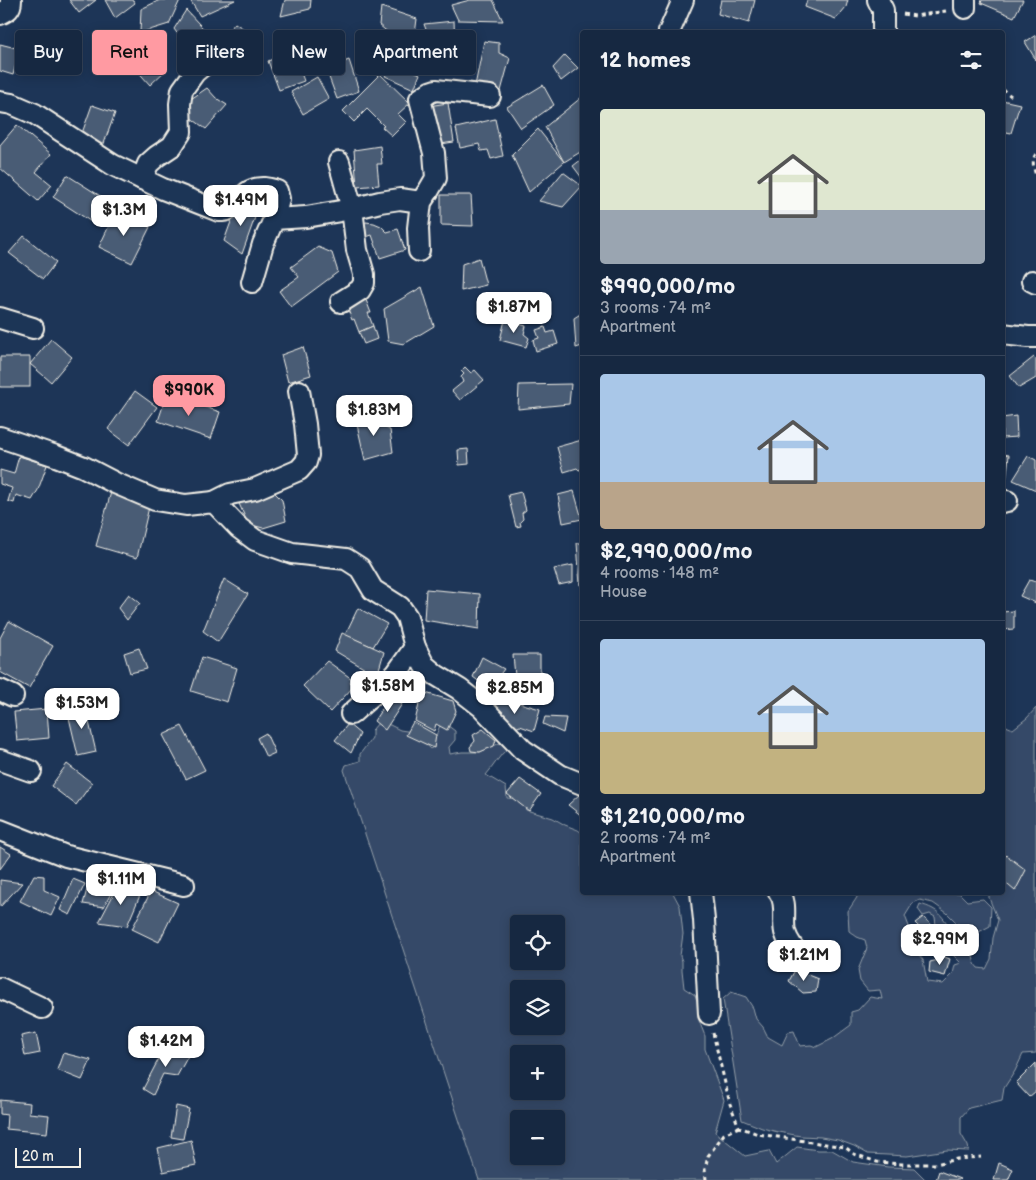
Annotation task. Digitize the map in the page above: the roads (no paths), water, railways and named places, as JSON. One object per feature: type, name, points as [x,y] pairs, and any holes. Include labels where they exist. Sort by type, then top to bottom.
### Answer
[{"type":"street","points":[[0,14],[8,10],[11,0]]},
{"type":"street","points":[[670,30],[683,0]]},
{"type":"street","points":[[881,5],[883,30]]},
{"type":"street","points":[[142,179],[148,164],[172,146],[181,132],[180,104],[182,90],[193,75]]},
{"type":"street","points":[[419,251],[418,228],[421,202],[436,178],[434,153],[420,99],[436,90],[490,96]]},
{"type":"street","points":[[0,102],[12,104],[35,114],[113,165],[163,189],[219,211],[228,210],[247,192],[258,188],[274,189],[277,191],[279,200],[274,220],[263,244],[252,282]]},
{"type":"street","points":[[339,162],[352,209],[357,250],[364,274],[364,283],[360,290],[341,302]]},
{"type":"street","points":[[274,220],[306,217],[400,199],[421,202]]},
{"type":"street","points":[[0,318],[33,328]]},
{"type":"street","points":[[1005,334],[1036,337]]},
{"type":"street","points":[[0,438],[77,464],[115,483],[156,500],[186,506],[214,502],[230,494],[255,489],[299,470],[306,462],[308,454],[305,424],[298,392]]},
{"type":"street","points":[[214,502],[239,528],[255,540],[292,553],[346,559],[360,568],[374,590],[400,607],[407,617],[415,647],[424,665],[436,675],[460,689],[482,707],[523,750],[560,775],[580,783]]},
{"type":"street","points":[[351,714],[396,674],[415,647]]},
{"type":"street","points":[[0,760],[31,771]]},
{"type":"street","points":[[0,830],[66,856],[184,885]]},
{"type":"street","points":[[701,895],[709,1014]]},
{"type":"street","points":[[781,895],[784,901],[785,931],[794,950],[802,959]]},
{"type":"street","points":[[0,988],[42,1008]]}]
